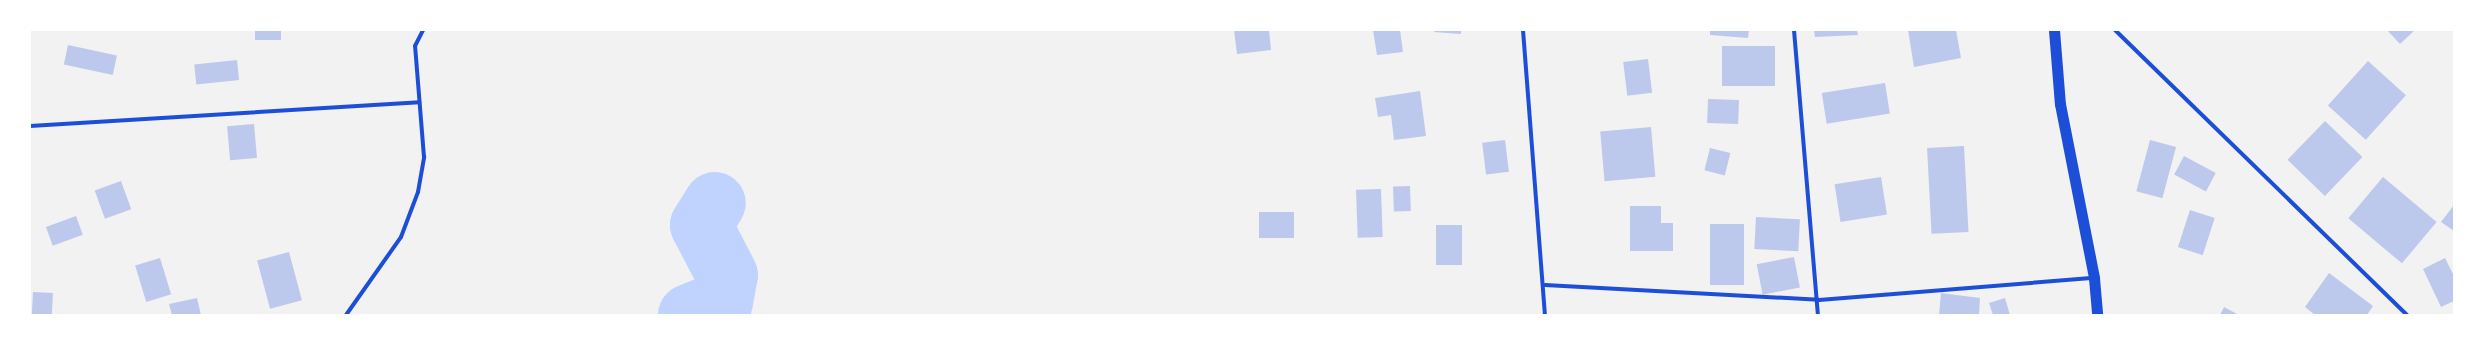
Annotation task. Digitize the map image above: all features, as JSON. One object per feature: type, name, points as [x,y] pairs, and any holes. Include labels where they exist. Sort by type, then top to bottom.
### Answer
[{"type":"highway","points":[[2054,30],[2060,104],[2094,278],[2097,315]]},
{"type":"street","points":[[346,315],[401,236],[418,192],[424,157],[416,46],[423,30]]},
{"type":"street","points":[[1523,30],[1545,285],[1545,315]]},
{"type":"street","points":[[1794,30],[1818,300],[1818,315]]},
{"type":"street","points":[[2115,30],[2407,315]]},
{"type":"street","points":[[30,126],[420,102]]},
{"type":"street","points":[[1545,285],[1818,300],[2094,278]]},
{"type":"building","points":[[255,30],[281,30],[281,40],[255,40]]},
{"type":"building","points":[[1234,30],[1269,30],[1271,50],[1237,54]]},
{"type":"building","points":[[1373,30],[1400,30],[1403,52],[1377,55]]},
{"type":"building","points":[[1435,30],[1461,30],[1461,34],[1434,32]]},
{"type":"building","points":[[1710,30],[1749,30],[1748,38],[1710,35]]},
{"type":"building","points":[[1814,30],[1857,30],[1858,35],[1815,37]]},
{"type":"building","points":[[1908,30],[1956,30],[1961,58],[1914,67]]},
{"type":"building","points":[[2387,30],[2415,30],[2400,44]]},
{"type":"building","points":[[68,45],[117,55],[113,75],[64,65]]},
{"type":"building","points":[[1722,46],[1775,46],[1775,86],[1722,86]]},
{"type":"building","points":[[1648,59],[1652,93],[1627,96],[1623,62]]},
{"type":"building","points":[[237,60],[239,80],[196,84],[194,64]]},
{"type":"building","points":[[2368,61],[2406,95],[2366,140],[2328,106]]},
{"type":"building","points":[[1885,83],[1890,114],[1827,124],[1822,93]]},
{"type":"building","points":[[1420,91],[1426,136],[1394,140],[1391,115],[1378,117],[1375,98]]},
{"type":"building","points":[[1708,99],[1739,100],[1738,124],[1707,123]]},
{"type":"building","points":[[2325,121],[2362,157],[2325,196],[2287,160]]},
{"type":"building","points":[[254,124],[257,158],[230,160],[227,126]]},
{"type":"building","points":[[1651,127],[1655,177],[1605,181],[1600,131]]},
{"type":"building","points":[[1505,140],[1509,172],[1486,175],[1482,143]]},
{"type":"building","points":[[2150,140],[2176,147],[2162,198],[2136,191]]},
{"type":"building","points":[[1964,146],[1969,232],[1932,234],[1927,148]]},
{"type":"building","points":[[1710,148],[1730,153],[1725,175],[1704,170]]},
{"type":"building","points":[[2184,156],[2216,173],[2206,191],[2174,175]]},
{"type":"building","points":[[1881,177],[1887,215],[1841,222],[1835,184]]},
{"type":"building","points":[[2383,177],[2437,222],[2402,263],[2348,218]]},
{"type":"building","points":[[121,181],[131,209],[105,219],[95,191]]},
{"type":"building","points":[[1410,186],[1411,211],[1394,212],[1393,187]]},
{"type":"building","points":[[1381,189],[1383,237],[1358,238],[1356,190]]},
{"type":"building","points":[[2454,205],[2454,231],[2441,222]]},
{"type":"building","points":[[1630,206],[1661,206],[1661,223],[1673,223],[1673,251],[1630,251]]},
{"type":"building","points":[[2190,210],[2215,218],[2203,255],[2178,247]]},
{"type":"building","points":[[1259,212],[1294,212],[1294,238],[1259,238]]},
{"type":"building","points":[[76,216],[83,235],[53,246],[46,227]]},
{"type":"building","points":[[1756,217],[1800,219],[1798,251],[1754,249]]},
{"type":"building","points":[[1710,224],[1744,224],[1744,285],[1710,285]]},
{"type":"building","points":[[1436,225],[1462,225],[1462,265],[1436,265]]},
{"type":"building","points":[[289,252],[302,300],[270,309],[257,261]]},
{"type":"building","points":[[1794,257],[1800,287],[1763,295],[1757,264]]},
{"type":"building","points":[[160,258],[171,294],[146,302],[135,266]]},
{"type":"building","points":[[2445,258],[2454,276],[2454,301],[2441,307],[2423,269]]},
{"type":"building","points":[[2329,273],[2373,306],[2367,315],[2315,315],[2305,307]]},
{"type":"building","points":[[33,292],[53,293],[52,315],[32,315]]},
{"type":"building","points":[[1941,293],[1980,298],[1979,315],[1939,315]]},
{"type":"building","points":[[197,298],[201,315],[172,315],[169,304]]},
{"type":"building","points":[[2005,298],[2010,315],[1993,315],[1989,303]]},
{"type":"building","points":[[2224,307],[2239,315],[2220,315]]},
{"type":"waterway","points":[[689,315],[722,302],[727,275],[701,225],[715,203]]}]
